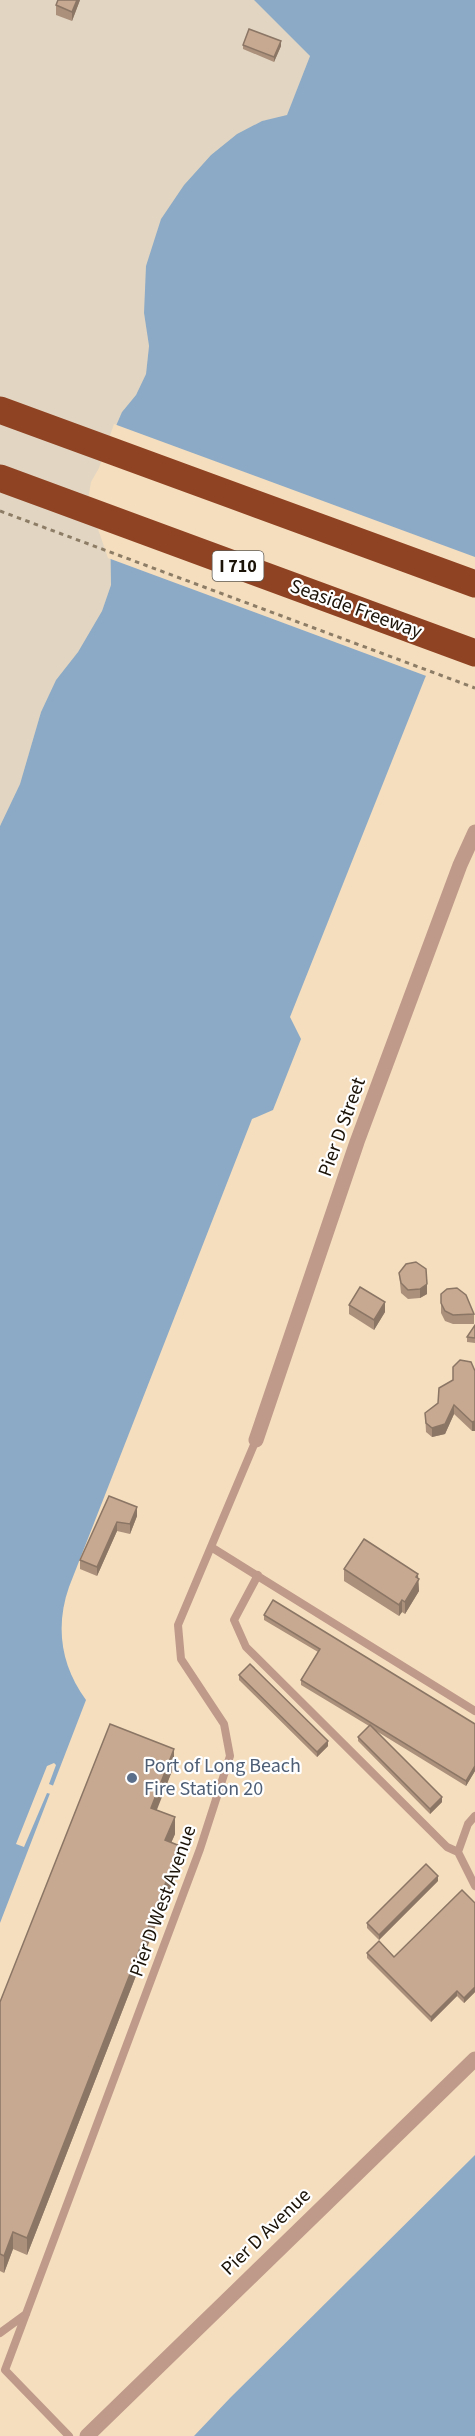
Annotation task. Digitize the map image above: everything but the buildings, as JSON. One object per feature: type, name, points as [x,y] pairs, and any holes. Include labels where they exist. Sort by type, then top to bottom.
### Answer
[{"type":"highway","points":[[0,410],[475,584]]},
{"type":"highway","name":"Seaside Freeway","points":[[0,478],[475,653]]},
{"type":"street","name":"Pier D Street","points":[[256,1440],[357,1142],[460,865],[475,832]]},
{"type":"street","name":"Pier D Avenue","points":[[87,2436],[475,2059]]},
{"type":"lane","name":"Pier D West Avenue","points":[[69,2436],[6,2370],[200,1849],[230,1756],[224,1724],[181,1659],[178,1625],[256,1440]]},
{"type":"lane","points":[[211,1547],[475,1711]]},
{"type":"lane","points":[[258,1575],[234,1620],[246,1647],[447,1847],[458,1852],[475,1886]]},
{"type":"lane","points":[[458,1852],[468,1824],[475,1816]]},
{"type":"lane","points":[[0,2333],[28,2313]]},
{"type":"path","points":[[0,511],[475,688]]},
{"type":"shaded area","points":[[0,0],[254,0],[310,56],[287,116],[262,121],[237,134],[211,155],[184,185],[161,219],[144,313],[149,346],[146,374],[136,395],[122,412],[111,585],[102,611],[78,652],[56,680],[41,712],[20,784],[0,826]]},
{"type":"water","points":[[254,0],[475,0],[475,624],[431,665],[425,678],[290,1017],[301,1039],[273,1110],[252,1119],[69,1587],[62,1617],[63,1646],[71,1674],[86,1700],[0,1923],[0,826],[20,784],[41,712],[56,680],[78,652],[102,611],[111,585],[109,442],[122,412],[136,395],[146,374],[149,346],[144,313],[146,266],[161,219],[184,185],[211,155],[237,134],[262,121],[287,115],[310,56]]},
{"type":"water","points":[[475,2155],[475,2436],[194,2436],[230,2398]]},
{"type":"pier","points":[[114,424],[475,557],[475,627],[443,653],[429,677],[108,558],[88,500],[91,482],[99,468]]},
{"type":"pier","points":[[54,1763],[56,1765],[49,1784],[54,1786],[51,1794],[47,1793],[24,1847],[16,1844],[47,1766]]},
{"type":"place","name":"Port of Long Beach Fire Station 20","points":[[132,1778]]}]
